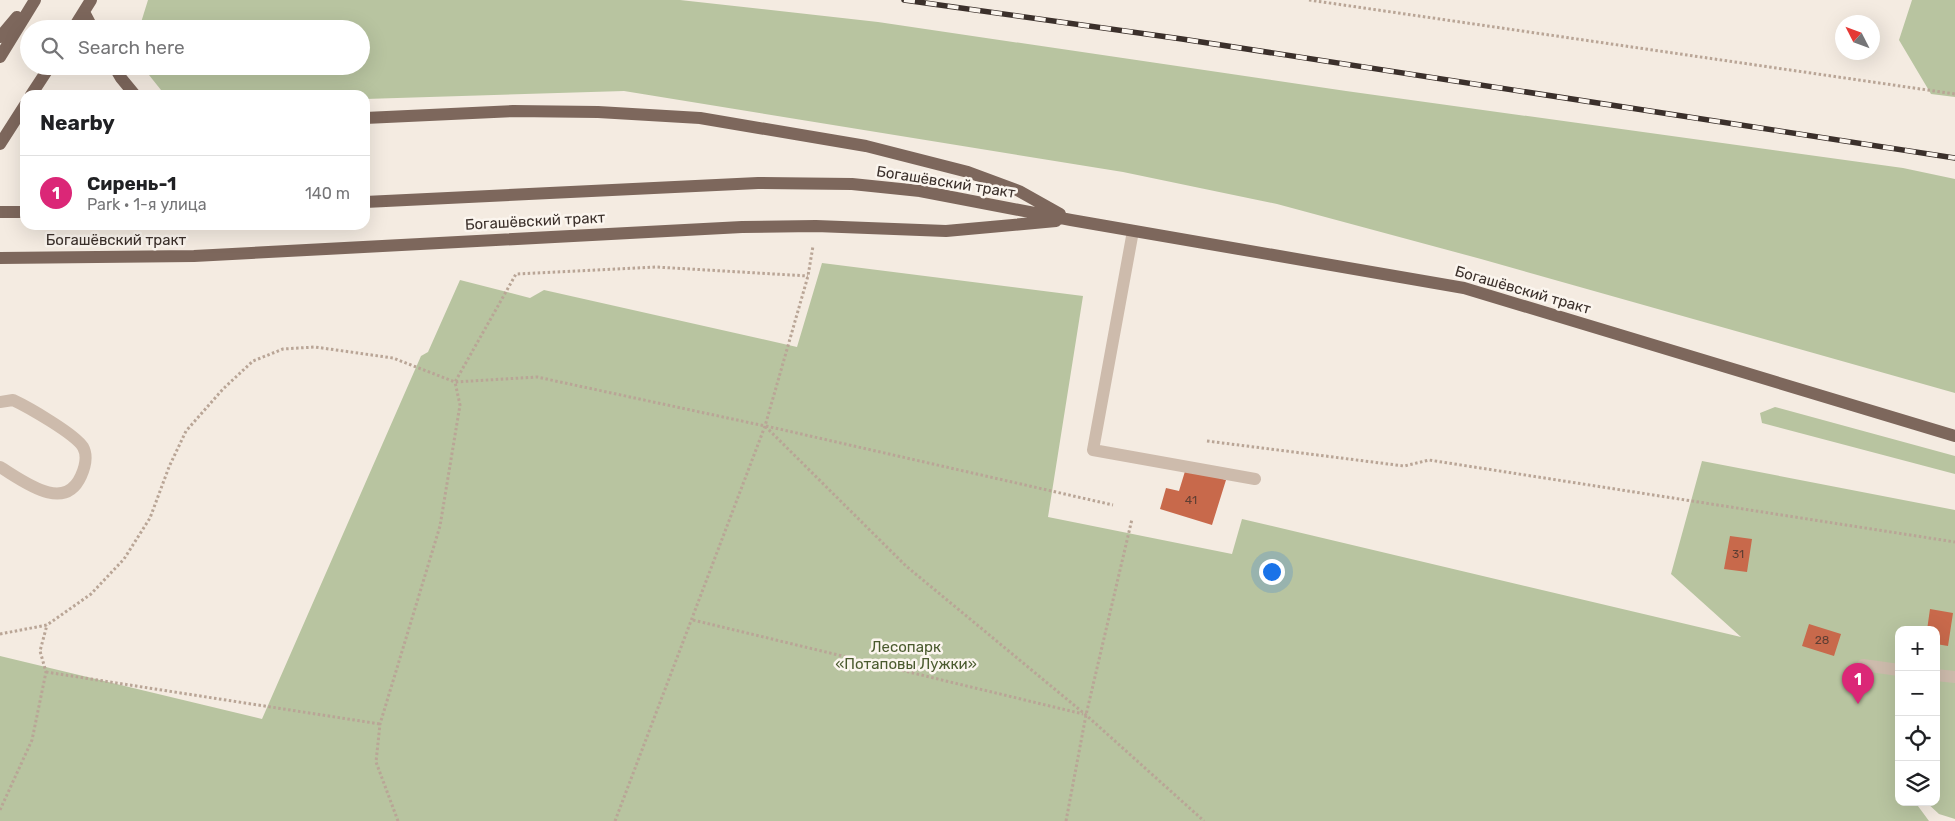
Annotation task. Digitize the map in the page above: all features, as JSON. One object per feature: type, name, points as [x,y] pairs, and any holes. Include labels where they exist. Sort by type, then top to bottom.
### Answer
[{"type":"main road","points":[[0,37],[33,0]]},
{"type":"main road","points":[[21,20],[33,0]]},
{"type":"main road","points":[[79,20],[91,0]]},
{"type":"main road","points":[[84,12],[88,20]]},
{"type":"main road","points":[[0,57],[20,22]]},
{"type":"main road","points":[[34,90],[44,75]]},
{"type":"main road","points":[[119,75],[131,90]]},
{"type":"main road","points":[[370,118],[513,111],[598,112],[700,118],[866,146],[968,172],[1019,191],[1071,220]]},
{"type":"main road","points":[[0,144],[20,113]]},
{"type":"main road","name":"Богашёвский тракт","points":[[370,202],[758,183],[852,184],[920,191],[1071,220],[1464,288],[1955,436]]},
{"type":"main road","points":[[0,212],[20,212]]},
{"type":"main road","name":"Богашёвский тракт","points":[[0,258],[203,256],[646,231],[816,226],[946,231],[1071,220]]},
{"type":"street","points":[[1133,231],[1092,450],[1255,479]]},
{"type":"street","points":[[0,402],[13,400],[66,432],[83,447],[86,465],[79,481],[74,486],[68,491],[54,495],[38,490],[0,467]]},
{"type":"street","points":[[1863,666],[1895,670]]},
{"type":"street","points":[[1940,675],[1955,677]]},
{"type":"path","points":[[1309,0],[1955,94]]},
{"type":"path","points":[[615,821],[693,620],[765,426],[808,276],[816,226]]},
{"type":"path","points":[[398,821],[376,762],[380,724],[440,526],[460,405],[455,382],[516,274],[656,266],[808,276]]},
{"type":"path","points":[[0,634],[47,625],[91,594],[124,559],[150,518],[169,467],[186,431],[223,389],[253,360],[283,349],[315,348],[393,358],[455,382],[537,377],[765,426],[1113,505]]},
{"type":"path","points":[[765,426],[906,566],[1086,715],[1204,821]]},
{"type":"path","points":[[1207,441],[1404,466],[1429,460],[1955,542]]},
{"type":"path","points":[[1066,821],[1086,715],[1132,519]]},
{"type":"path","points":[[693,620],[1086,715]]},
{"type":"path","points":[[0,810],[32,740],[46,672],[40,651],[47,625]]},
{"type":"path","points":[[46,672],[380,724]]},
{"type":"green space","points":[[148,0],[680,0],[878,22],[1346,91],[1903,168],[1955,179],[1955,393],[1481,259],[1277,204],[1123,172],[624,91],[370,99],[370,90],[161,90],[149,75],[370,75],[370,20],[142,20]]},
{"type":"green space","points":[[1912,0],[1955,0],[1955,97],[1931,94],[1899,40]]},
{"type":"green space","name":"Лесопарк «Потаповы Лужки»","points":[[822,263],[1083,296],[1048,517],[1232,554],[1242,519],[1741,637],[1671,574],[1702,461],[1955,510],[1955,819],[1939,814],[1930,806],[1940,806],[1940,626],[1895,626],[1895,806],[1918,806],[1929,821],[0,821],[0,656],[262,719],[421,356],[428,352],[460,280],[530,298],[544,290],[797,347]]},
{"type":"green space","points":[[1775,407],[1955,456],[1955,474],[1762,423],[1760,413]]},
{"type":"building","points":[[1186,468],[1226,480],[1212,525],[1160,509],[1166,488],[1179,491]]},
{"type":"building","points":[[1730,536],[1752,539],[1747,572],[1724,569]]},
{"type":"building","points":[[1930,609],[1953,613],[1948,646],[1940,645],[1940,626],[1928,626]]},
{"type":"building","points":[[1809,624],[1841,634],[1834,656],[1802,646]]},
{"type":"railway","points":[[904,0],[1182,39],[1955,158]]},
{"type":"place","name":"Сирень-1","points":[[1858,704]]}]
